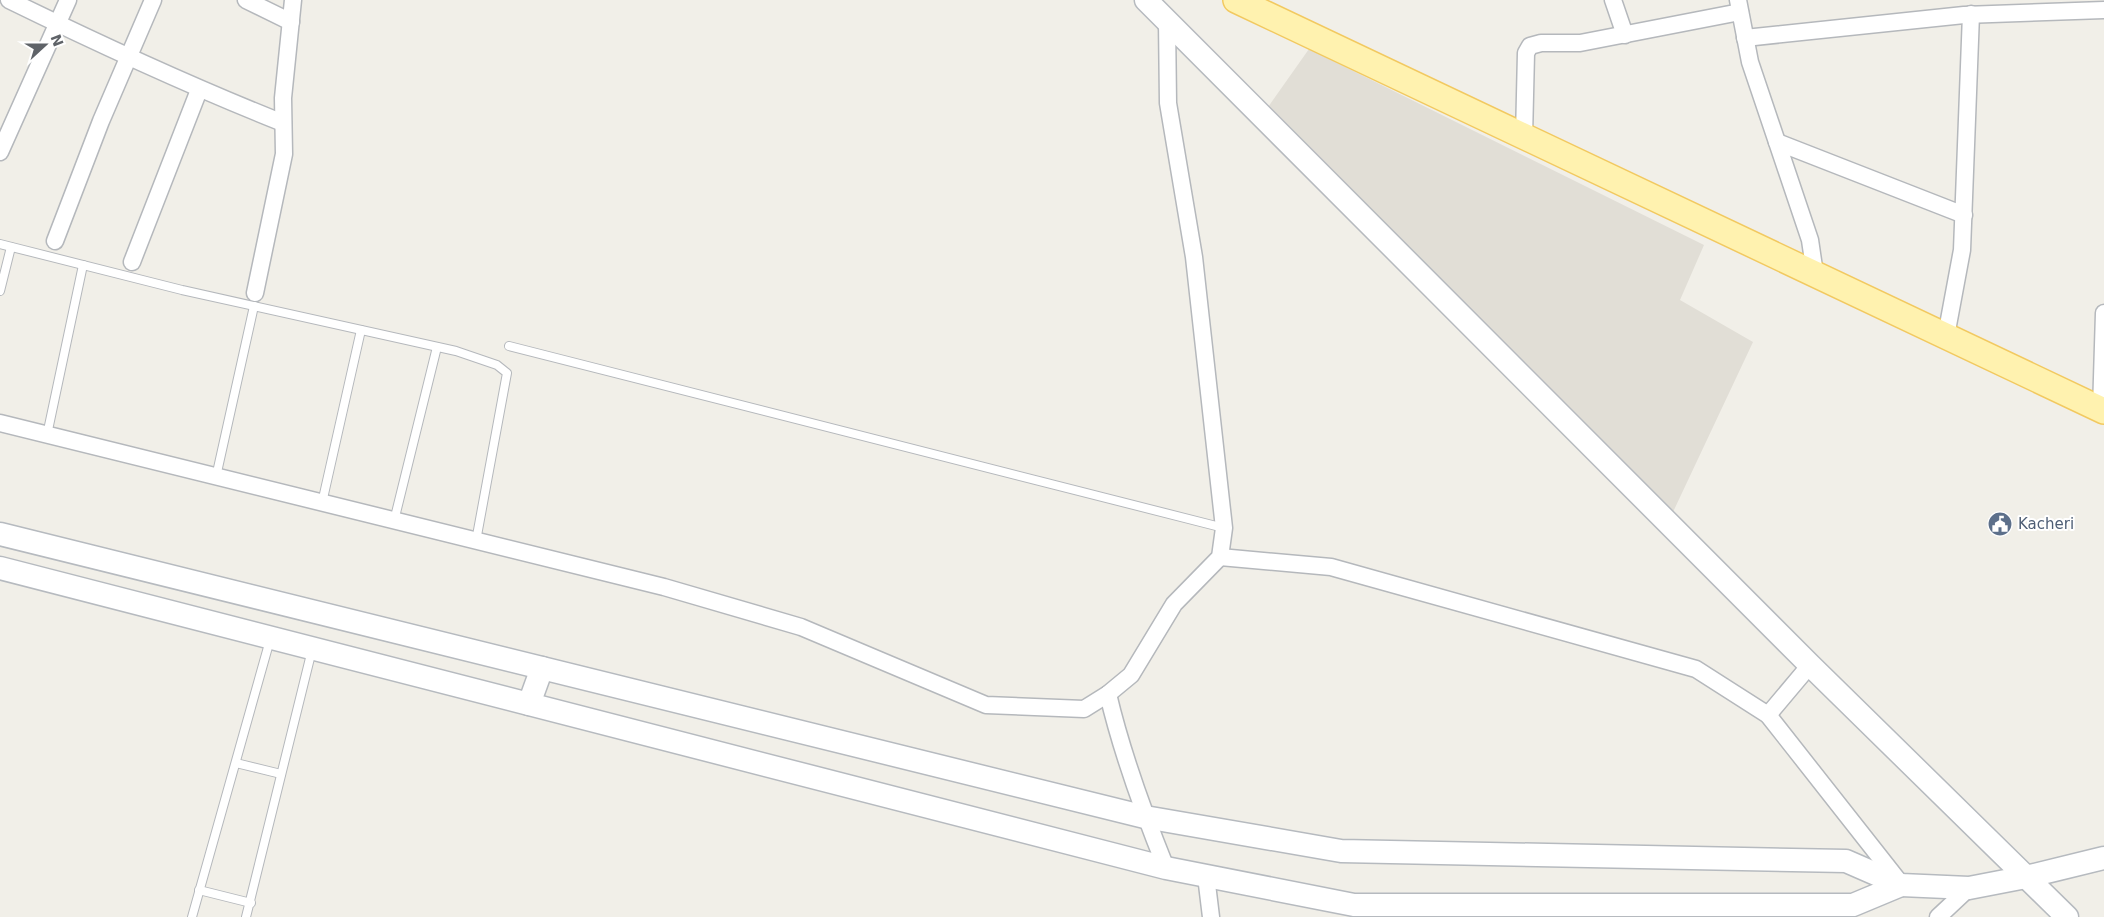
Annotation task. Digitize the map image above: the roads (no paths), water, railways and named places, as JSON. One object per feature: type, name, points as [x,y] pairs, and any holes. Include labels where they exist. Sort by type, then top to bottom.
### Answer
[{"type":"main road","points":[[1236,0],[2102,411]]},
{"type":"street","points":[[8,0],[199,90],[284,123]]},
{"type":"street","points":[[0,152],[68,0]]},
{"type":"street","points":[[55,241],[100,120],[153,0]]},
{"type":"street","points":[[246,0],[291,22]]},
{"type":"street","points":[[255,299],[284,154],[283,98],[293,0]]},
{"type":"street","points":[[1146,0],[1810,665],[2067,917]]},
{"type":"street","points":[[1613,0],[1625,35]]},
{"type":"street","points":[[1524,137],[1526,53],[1530,46],[1540,43],[1580,43],[1625,35],[1739,6],[1750,62],[1810,240],[1815,274]]},
{"type":"street","points":[[1745,38],[1971,14],[2026,6],[2104,10]]},
{"type":"street","points":[[1946,336],[1962,250],[1971,14]]},
{"type":"street","points":[[0,424],[664,587],[800,627],[986,705],[1084,709],[1108,694],[1131,675],[1174,604],[1220,557],[1224,528],[1194,257],[1168,103],[1167,22]]},
{"type":"street","points":[[132,262],[199,90]]},
{"type":"street","points":[[1777,142],[1964,215]]},
{"type":"street","points":[[2102,411],[2104,313]]},
{"type":"street","points":[[0,534],[1145,817],[1341,851],[1846,862],[1901,885],[1969,888],[2026,877],[2104,858]]},
{"type":"street","points":[[1220,557],[1331,567],[1696,668],[1768,715],[1901,885]]},
{"type":"street","points":[[0,568],[1166,868],[1354,905],[1466,911],[1608,911],[1853,905],[1901,885]]},
{"type":"street","points":[[264,636],[268,600]]},
{"type":"street","points":[[310,648],[317,612]]},
{"type":"street","points":[[1768,715],[1810,665]]},
{"type":"street","points":[[529,704],[542,668]]},
{"type":"street","points":[[1108,694],[1115,723],[1145,817],[1166,868]]},
{"type":"street","points":[[1206,876],[1211,917]]},
{"type":"street","points":[[1938,917],[1969,888]]},
{"type":"lane","points":[[0,244],[83,265],[255,299],[361,330],[436,346],[497,365],[506,373],[476,541]]},
{"type":"lane","points":[[0,291],[11,247]]},
{"type":"lane","points":[[47,435],[83,265]]},
{"type":"lane","points":[[216,477],[255,299]]},
{"type":"lane","points":[[322,503],[361,330]]},
{"type":"lane","points":[[394,520],[436,346]]},
{"type":"lane","points":[[509,346],[1224,528]]},
{"type":"lane","points":[[192,917],[236,763],[264,636]]},
{"type":"lane","points":[[246,917],[251,903],[310,648]]},
{"type":"lane","points":[[236,763],[281,774]]},
{"type":"lane","points":[[199,890],[251,903]]},
{"type":"place","name":"Kacheri","points":[[2000,524]]}]
